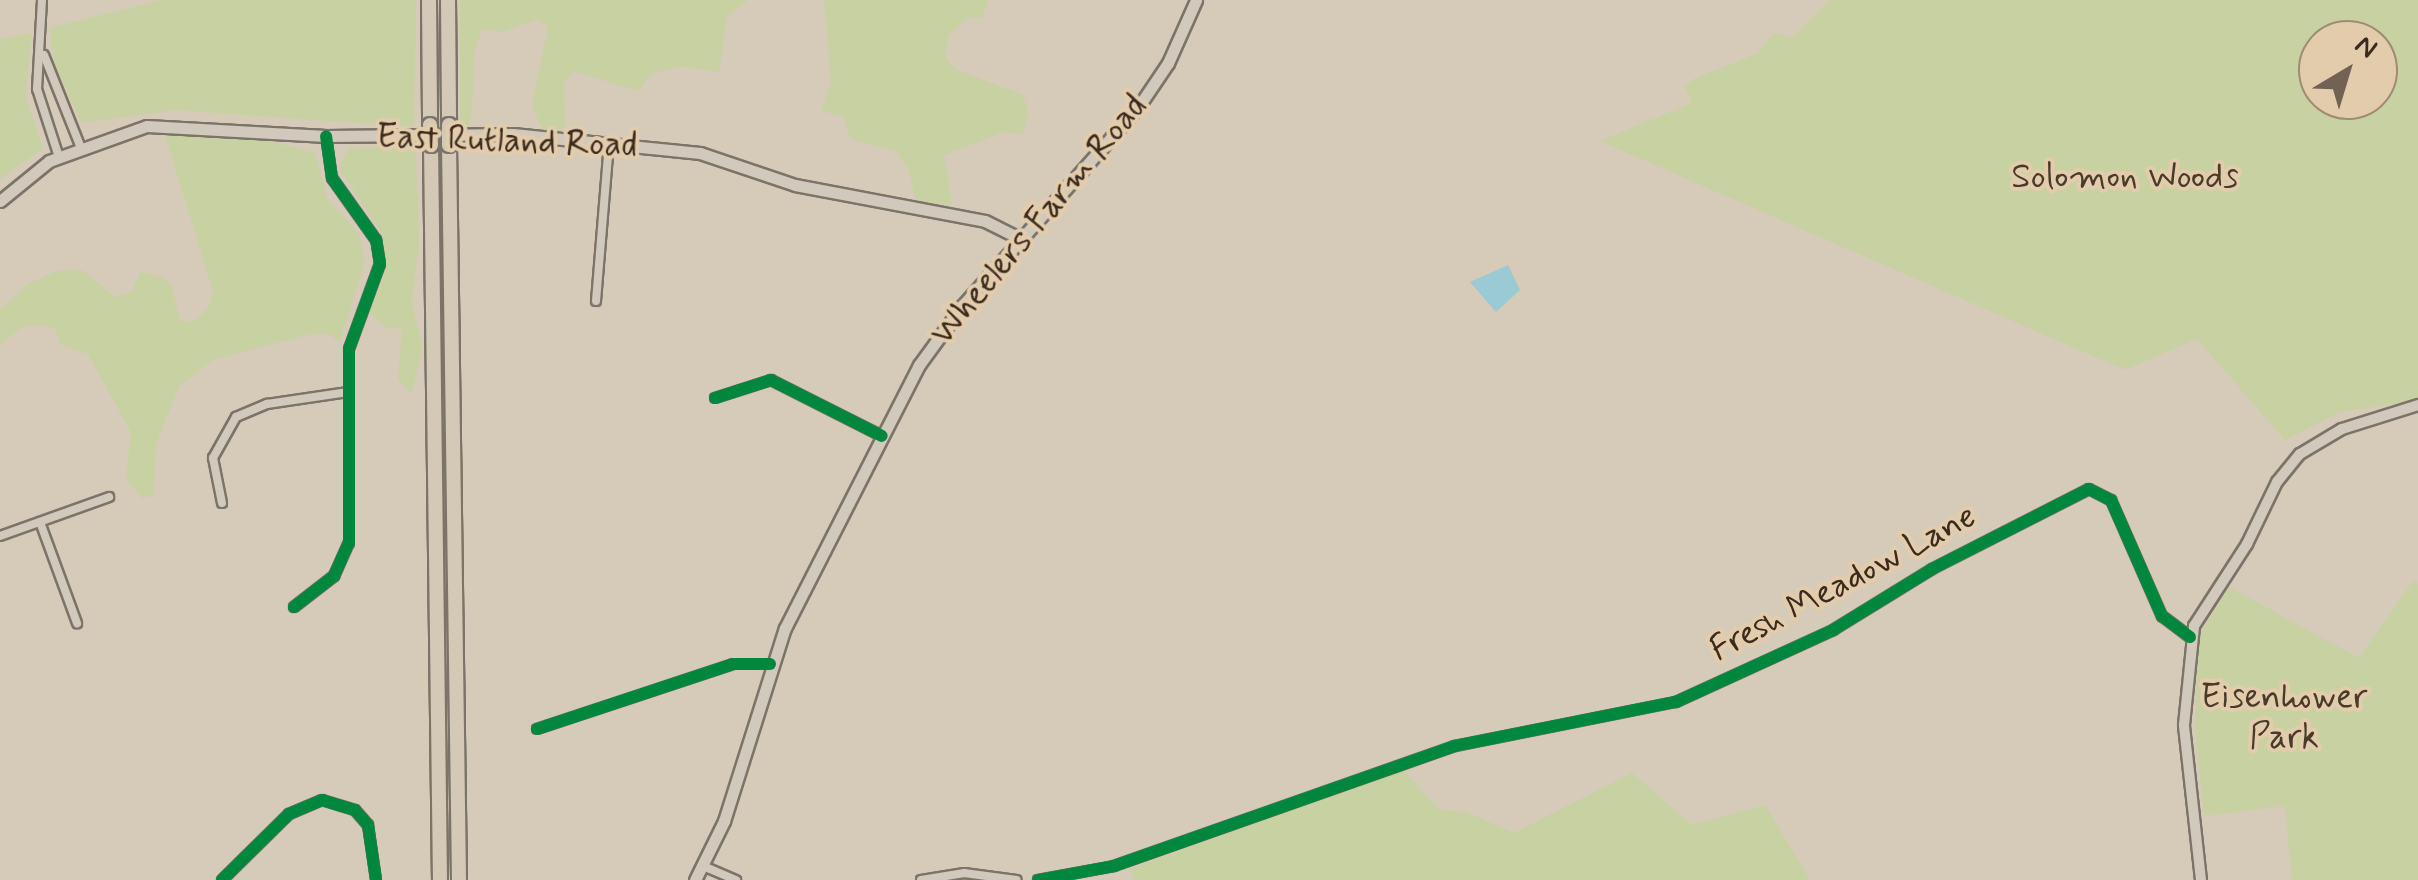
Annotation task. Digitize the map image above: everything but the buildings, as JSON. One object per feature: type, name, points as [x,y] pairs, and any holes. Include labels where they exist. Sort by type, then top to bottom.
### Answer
[{"type":"highway","points":[[429,0],[440,880]]},
{"type":"highway","points":[[448,0],[459,880]]},
{"type":"main road","name":"Wheelers Farm Road","points":[[695,880],[731,803],[770,664],[882,436],[935,339],[1139,106],[1176,48],[1196,0]]},
{"type":"main road","name":"East Rutland Road","points":[[0,202],[59,157],[165,124],[326,136],[466,133],[609,142],[700,153],[795,185],[970,217],[1021,239]]},
{"type":"street","points":[[42,0],[37,89],[59,157]]},
{"type":"street","points":[[42,49],[81,148]]},
{"type":"street","points":[[294,607],[334,576],[349,543],[351,336],[378,277],[380,252],[337,189],[326,136]]},
{"type":"street","points":[[596,301],[609,142]]},
{"type":"street","points":[[715,398],[771,380],[882,436]]},
{"type":"street","points":[[222,503],[212,458],[236,417],[256,407],[348,392]]},
{"type":"street","points":[[2201,880],[2184,725],[2190,637],[2288,466],[2342,429],[2418,405]]},
{"type":"street","name":"Fresh Meadow Lane","points":[[1038,880],[1114,866],[1454,746],[1658,709],[1833,630],[1932,569],[2090,489],[2111,500],[2156,604],[2190,637]]},
{"type":"street","points":[[0,536],[109,496]]},
{"type":"street","points":[[40,522],[77,623]]},
{"type":"street","points":[[536,729],[733,664],[770,664]]},
{"type":"street","points":[[222,880],[289,814],[322,800],[355,810],[368,825],[376,880]]},
{"type":"street","points":[[703,866],[736,880]]},
{"type":"street","points":[[921,880],[964,873],[1017,880]]},
{"type":"green space","points":[[162,0],[416,0],[414,127],[175,110],[82,123],[54,63],[49,28]]},
{"type":"green space","points":[[460,0],[746,2],[727,17],[719,72],[681,66],[651,74],[638,91],[573,71],[564,83],[565,126],[560,131],[543,130],[532,106],[548,27],[536,20],[503,32],[482,29],[474,53],[472,112],[468,127],[460,128]]},
{"type":"green space","points":[[824,0],[988,0],[982,18],[967,18],[948,36],[945,57],[955,69],[1023,95],[1028,111],[1024,134],[1004,132],[944,155],[952,205],[916,202],[909,170],[896,151],[851,139],[843,117],[822,111],[831,82]]},
{"type":"green space","name":"Solomon Woods","points":[[1830,0],[2418,0],[2418,400],[2340,412],[2285,440],[2197,339],[2125,370],[1600,141],[1692,103],[1685,87],[1693,79],[1759,53],[1774,33],[1792,38]]},
{"type":"green space","points":[[32,33],[25,96],[43,148],[0,179],[0,39]]},
{"type":"green space","points":[[164,131],[269,141],[315,153],[328,200],[359,233],[365,261],[340,342],[328,333],[307,335],[214,359],[179,386],[156,444],[153,496],[141,498],[126,478],[131,432],[88,354],[61,345],[55,328],[42,325],[21,327],[0,346],[0,310],[28,284],[59,270],[82,270],[114,297],[132,292],[141,272],[164,278],[172,286],[180,321],[194,322],[208,308],[213,291]]},
{"type":"green space","points":[[408,145],[416,156],[419,243],[412,303],[422,347],[412,394],[398,379],[402,329],[385,327],[369,312],[383,280],[383,235],[339,168],[348,149]]},
{"type":"green space","name":"Eisenhower Park","points":[[2413,581],[2418,584],[2418,880],[2292,880],[2285,806],[2204,816],[2195,723],[2199,636],[2229,587],[2359,658]]},
{"type":"green space","points":[[1402,769],[1439,810],[1466,812],[1514,833],[1632,773],[1692,825],[1765,805],[1810,880],[1134,880],[1130,869]]},
{"type":"water","points":[[1508,265],[1520,290],[1496,312],[1470,282]]},
{"type":"cycle path","points":[[294,607],[334,576],[349,543],[349,349],[380,264],[376,240],[332,178],[326,136]]},
{"type":"cycle path","points":[[715,398],[771,380],[882,436]]},
{"type":"cycle path","points":[[1038,880],[1114,866],[1455,746],[1676,702],[1833,630],[1932,569],[2089,489],[2111,500],[2162,616],[2190,637]]},
{"type":"cycle path","points":[[537,729],[733,664],[770,664]]},
{"type":"cycle path","points":[[222,880],[289,814],[322,800],[355,810],[368,825],[376,880]]}]
